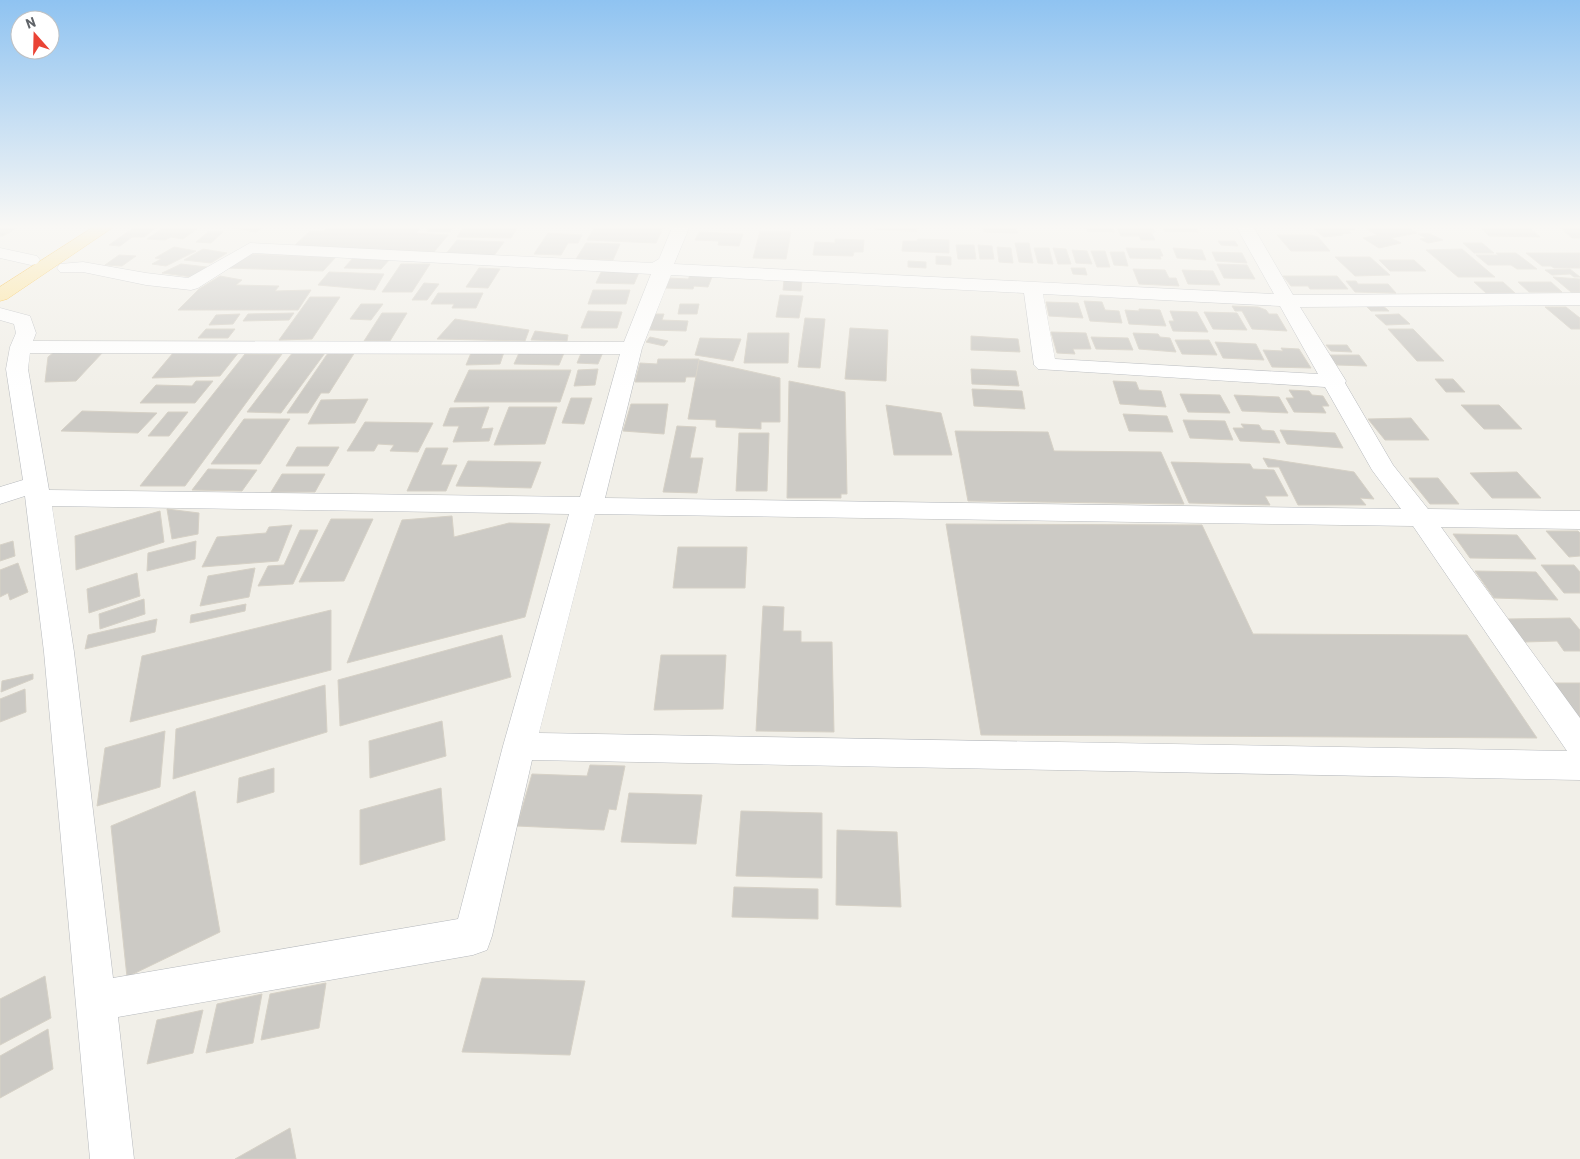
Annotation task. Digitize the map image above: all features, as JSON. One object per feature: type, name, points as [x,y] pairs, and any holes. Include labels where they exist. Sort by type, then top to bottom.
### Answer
[{"type":"highway","points":[[0,295],[20,282]]},
{"type":"street","points":[[174,282],[191,284],[194,282]]},
{"type":"street","points":[[95,1001],[473,936],[520,746],[587,507],[632,348],[657,282]]},
{"type":"street","points":[[924,282],[1289,301],[1580,299]]},
{"type":"street","points":[[1278,282],[1384,470],[1391,476],[1422,518],[1580,744]]},
{"type":"street","points":[[1033,288],[1045,365],[1335,381]]},
{"type":"street","points":[[0,314],[23,320],[26,333],[20,347],[17,369],[37,491],[60,662],[112,1159]]},
{"type":"street","points":[[20,347],[632,348]]},
{"type":"street","points":[[0,496],[37,491],[587,507],[1580,520]]},
{"type":"street","points":[[520,746],[1580,766]]},
{"type":"building","points":[[210,282],[239,282],[236,285],[279,286],[275,291],[311,290],[298,310],[178,310],[199,289]]},
{"type":"building","points":[[320,282],[379,282],[375,290],[318,285]]},
{"type":"building","points":[[389,282],[418,282],[412,292],[382,292]]},
{"type":"building","points":[[469,282],[492,282],[488,288],[466,287]]},
{"type":"building","points":[[596,282],[635,282],[634,284]]},
{"type":"building","points":[[667,282],[710,282],[708,287],[694,286],[693,289],[665,288]]},
{"type":"building","points":[[784,282],[802,282],[801,291],[783,290]]},
{"type":"building","points":[[1138,282],[1178,282],[1179,286],[1139,284]]},
{"type":"building","points":[[1187,282],[1219,282],[1220,285],[1188,284]]},
{"type":"building","points":[[1288,282],[1342,282],[1348,289],[1310,289],[1308,286],[1291,286]]},
{"type":"building","points":[[1347,282],[1388,284],[1396,293],[1355,292]]},
{"type":"building","points":[[1474,282],[1503,282],[1515,293],[1486,293]]},
{"type":"building","points":[[1518,282],[1551,282],[1562,292],[1529,292]]},
{"type":"building","points":[[1559,282],[1580,282],[1580,292],[1571,292]]},
{"type":"building","points":[[424,283],[439,284],[427,300],[412,300]]},
{"type":"building","points":[[593,290],[630,290],[626,304],[588,304]]},
{"type":"building","points":[[438,293],[483,293],[476,308],[452,308],[454,304],[431,304]]},
{"type":"building","points":[[780,295],[803,296],[799,318],[776,317]]},
{"type":"building","points":[[310,297],[340,297],[312,339],[279,340]]},
{"type":"building","points":[[1084,301],[1102,302],[1105,310],[1119,311],[1122,323],[1090,321]]},
{"type":"building","points":[[1046,302],[1078,303],[1083,318],[1049,316]]},
{"type":"building","points":[[361,304],[383,304],[371,320],[350,319]]},
{"type":"building","points":[[680,304],[699,304],[697,314],[678,314]]},
{"type":"building","points":[[1364,304],[1381,304],[1389,311],[1371,311]]},
{"type":"building","points":[[1232,306],[1258,307],[1266,310],[1269,314],[1277,314],[1287,331],[1252,329],[1242,311],[1235,311]]},
{"type":"building","points":[[1545,307],[1566,307],[1580,318],[1580,329],[1571,329]]},
{"type":"building","points":[[1139,309],[1160,310],[1166,326],[1129,324],[1125,310],[1139,311]]},
{"type":"building","points":[[588,311],[622,312],[617,328],[581,328]]},
{"type":"building","points":[[1170,311],[1197,312],[1208,332],[1173,331],[1169,321],[1174,321]]},
{"type":"building","points":[[1204,312],[1237,313],[1247,330],[1213,329]]},
{"type":"building","points":[[294,313],[289,320],[243,321],[248,314]]},
{"type":"building","points":[[382,313],[407,313],[390,341],[364,341]]},
{"type":"building","points":[[240,314],[233,324],[209,325],[216,315]]},
{"type":"building","points":[[654,314],[664,314],[662,320],[688,321],[686,331],[650,330]]},
{"type":"building","points":[[1399,314],[1410,324],[1386,325],[1375,315]]},
{"type":"building","points":[[805,318],[825,319],[820,368],[798,367]]},
{"type":"building","points":[[455,319],[529,330],[525,341],[437,339]]},
{"type":"building","points":[[850,328],[888,330],[886,381],[845,379]]},
{"type":"building","points":[[206,329],[235,329],[228,338],[198,338]]},
{"type":"building","points":[[1388,329],[1413,329],[1444,361],[1417,361]]},
{"type":"building","points":[[535,331],[568,335],[567,341],[531,340]]},
{"type":"building","points":[[1051,332],[1086,333],[1091,349],[1073,349],[1075,354],[1057,353]]},
{"type":"building","points":[[748,333],[789,333],[788,363],[744,363]]},
{"type":"building","points":[[1133,333],[1158,334],[1160,337],[1170,338],[1176,352],[1139,349]]},
{"type":"building","points":[[971,336],[1018,339],[1020,352],[971,350]]},
{"type":"building","points":[[650,337],[668,341],[664,346],[646,342]]},
{"type":"building","points":[[1091,337],[1128,338],[1133,350],[1096,349]]},
{"type":"building","points":[[700,338],[741,339],[733,361],[695,355]]},
{"type":"building","points":[[1175,340],[1209,340],[1217,355],[1182,354]]},
{"type":"building","points":[[1215,342],[1256,344],[1264,360],[1223,358]]},
{"type":"building","points":[[1326,345],[1347,345],[1352,352],[1331,351]]},
{"type":"building","points":[[1281,348],[1299,349],[1311,368],[1272,367],[1263,350],[1283,351]]},
{"type":"building","points":[[104,351],[76,381],[45,382],[48,357],[54,352]]},
{"type":"building","points":[[582,351],[603,352],[598,364],[577,363]]},
{"type":"building","points":[[239,352],[220,376],[152,378],[173,353]]},
{"type":"building","points":[[293,352],[325,353],[281,413],[247,412]]},
{"type":"building","points":[[355,352],[329,393],[321,393],[308,413],[287,413],[328,353]]},
{"type":"building","points":[[504,352],[500,364],[466,365],[471,353]]},
{"type":"building","points":[[519,353],[564,353],[559,365],[514,364]]},
{"type":"building","points":[[245,354],[282,354],[185,486],[140,486]]},
{"type":"building","points":[[1329,355],[1359,355],[1367,366],[1337,365]]},
{"type":"building","points":[[658,359],[699,359],[696,377],[686,377],[685,382],[635,382],[640,363],[657,364]]},
{"type":"building","points":[[699,360],[780,378],[780,422],[761,422],[761,429],[716,427],[716,420],[688,419]]},
{"type":"building","points":[[598,369],[595,385],[574,386],[578,370]]},
{"type":"building","points":[[971,369],[1016,371],[1019,386],[972,384]]},
{"type":"building","points":[[469,370],[571,370],[560,402],[454,402]]},
{"type":"building","points":[[1435,379],[1453,379],[1465,392],[1446,392]]},
{"type":"building","points":[[196,381],[213,381],[195,403],[140,403],[156,385],[192,386]]},
{"type":"building","points":[[789,381],[845,392],[847,494],[841,494],[841,498],[787,498]]},
{"type":"building","points":[[1113,381],[1136,382],[1139,390],[1161,391],[1166,407],[1120,404]]},
{"type":"building","points":[[972,389],[1022,391],[1025,409],[974,406]]},
{"type":"building","points":[[1289,390],[1309,391],[1312,395],[1323,396],[1329,406],[1322,406],[1326,413],[1294,412],[1286,398],[1294,398]]},
{"type":"building","points":[[1180,394],[1220,395],[1230,413],[1188,412]]},
{"type":"building","points":[[1234,395],[1279,397],[1288,413],[1242,411]]},
{"type":"building","points":[[571,398],[592,398],[584,424],[562,423]]},
{"type":"building","points":[[368,399],[355,423],[308,424],[321,400]]},
{"type":"building","points":[[631,404],[668,404],[664,434],[623,431]]},
{"type":"building","points":[[886,405],[941,413],[952,455],[894,455]]},
{"type":"building","points":[[1461,405],[1499,405],[1522,429],[1484,429]]},
{"type":"building","points":[[489,407],[481,429],[493,428],[489,441],[453,442],[459,426],[443,426],[450,408]]},
{"type":"building","points":[[509,407],[557,407],[545,444],[494,445]]},
{"type":"building","points":[[82,411],[157,413],[138,433],[61,431]]},
{"type":"building","points":[[168,412],[188,412],[169,436],[148,436]]},
{"type":"building","points":[[1123,414],[1167,416],[1173,432],[1129,431]]},
{"type":"building","points":[[1411,418],[1429,440],[1385,440],[1368,419]]},
{"type":"building","points":[[244,419],[290,419],[260,464],[211,464]]},
{"type":"building","points":[[1183,420],[1225,421],[1233,440],[1190,438]]},
{"type":"building","points":[[365,422],[433,423],[418,452],[390,451],[394,445],[378,444],[374,451],[347,451]]},
{"type":"building","points":[[1241,424],[1259,425],[1262,430],[1274,431],[1280,443],[1240,441],[1233,428],[1244,428]]},
{"type":"building","points":[[677,426],[696,427],[690,458],[703,458],[697,493],[663,492]]},
{"type":"building","points":[[1280,430],[1335,433],[1343,448],[1287,444]]},
{"type":"building","points":[[955,431],[1048,432],[1054,451],[1161,452],[1184,504],[968,501]]},
{"type":"building","points":[[739,433],[769,433],[767,491],[736,491]]},
{"type":"building","points":[[297,447],[339,447],[328,466],[286,466]]},
{"type":"building","points":[[426,448],[448,448],[441,465],[457,465],[446,491],[407,491]]},
{"type":"building","points":[[1263,458],[1354,472],[1374,499],[1360,498],[1366,505],[1298,505],[1279,467],[1268,467]]},
{"type":"building","points":[[468,461],[541,462],[531,488],[456,486]]},
{"type":"building","points":[[1171,462],[1250,464],[1253,469],[1274,470],[1288,496],[1265,496],[1270,505],[1189,503]]},
{"type":"building","points":[[208,469],[257,470],[242,491],[192,490]]},
{"type":"building","points":[[1517,472],[1541,498],[1492,498],[1470,473]]},
{"type":"building","points":[[282,474],[325,474],[315,492],[271,492]]},
{"type":"building","points":[[1409,478],[1438,478],[1459,504],[1430,504]]},
{"type":"building","points":[[167,509],[199,513],[198,534],[172,539]]},
{"type":"building","points":[[160,511],[164,542],[76,570],[75,536]]},
{"type":"building","points":[[452,516],[454,537],[509,523],[550,524],[525,617],[347,663],[402,520]]},
{"type":"building","points":[[331,519],[373,519],[344,581],[299,582]]},
{"type":"building","points":[[946,524],[1202,525],[1253,634],[1467,635],[1537,738],[981,735]]},
{"type":"building","points":[[292,525],[278,561],[202,567],[217,537],[266,533],[269,527]]},
{"type":"building","points":[[300,530],[318,530],[293,584],[258,586],[268,566],[284,565]]},
{"type":"building","points":[[1546,531],[1578,531],[1580,533],[1580,556],[1569,557]]},
{"type":"building","points":[[1453,534],[1517,535],[1536,559],[1470,558]]},
{"type":"building","points":[[13,541],[15,556],[0,561],[0,545]]},
{"type":"building","points":[[196,541],[195,559],[147,571],[148,553]]},
{"type":"building","points":[[678,547],[747,547],[745,588],[673,588]]},
{"type":"building","points":[[18,563],[28,592],[10,600],[8,593],[0,597],[0,570]]},
{"type":"building","points":[[1541,565],[1574,565],[1580,572],[1580,593],[1564,593]]},
{"type":"building","points":[[255,568],[249,597],[200,606],[208,576]]},
{"type":"building","points":[[1475,571],[1536,572],[1558,600],[1494,598]]},
{"type":"building","points":[[137,573],[140,596],[89,613],[87,589]]},
{"type":"building","points":[[144,599],[145,614],[100,629],[99,614]]},
{"type":"building","points":[[246,604],[245,611],[190,623],[191,615]]},
{"type":"building","points":[[763,606],[784,607],[783,631],[801,631],[801,642],[832,642],[834,732],[756,731]]},
{"type":"building","points":[[331,610],[331,670],[130,722],[142,656]]},
{"type":"building","points":[[1570,618],[1580,630],[1580,651],[1564,651],[1557,641],[1525,642],[1507,619]]},
{"type":"building","points":[[157,619],[155,632],[85,649],[88,635]]},
{"type":"building","points":[[502,635],[511,677],[340,726],[338,680]]},
{"type":"building","points":[[661,655],[726,655],[723,709],[654,710]]},
{"type":"building","points":[[33,674],[33,679],[1,692],[2,681]]},
{"type":"building","points":[[1545,683],[1580,683],[1580,724]]},
{"type":"building","points":[[325,685],[327,732],[173,779],[176,729]]},
{"type":"building","points":[[25,689],[26,712],[0,722],[0,699]]},
{"type":"building","points":[[442,721],[446,756],[370,778],[369,741]]},
{"type":"building","points":[[165,731],[160,787],[97,806],[105,748]]},
{"type":"building","points":[[590,765],[625,766],[616,810],[609,809],[604,830],[517,826],[532,774],[587,776]]},
{"type":"building","points":[[274,768],[274,792],[237,803],[239,778]]},
{"type":"building","points":[[441,788],[445,840],[360,865],[360,810]]},
{"type":"building","points":[[195,791],[220,932],[127,977],[111,826]]},
{"type":"building","points":[[629,793],[702,795],[696,844],[621,842]]},
{"type":"building","points":[[741,811],[822,813],[822,878],[736,876]]},
{"type":"building","points":[[837,830],[897,832],[901,907],[836,905]]},
{"type":"building","points":[[734,887],[818,889],[818,919],[732,917]]},
{"type":"building","points":[[45,976],[51,1018],[0,1045],[0,999]]},
{"type":"building","points":[[482,978],[585,981],[570,1055],[462,1052]]},
{"type":"building","points":[[326,983],[319,1028],[261,1040],[270,994]]},
{"type":"building","points":[[262,994],[253,1043],[206,1053],[217,1004]]},
{"type":"building","points":[[203,1010],[193,1053],[147,1064],[157,1020]]},
{"type":"building","points":[[48,1029],[53,1069],[0,1098],[0,1056]]},
{"type":"building","points":[[290,1128],[296,1159],[235,1159]]}]
